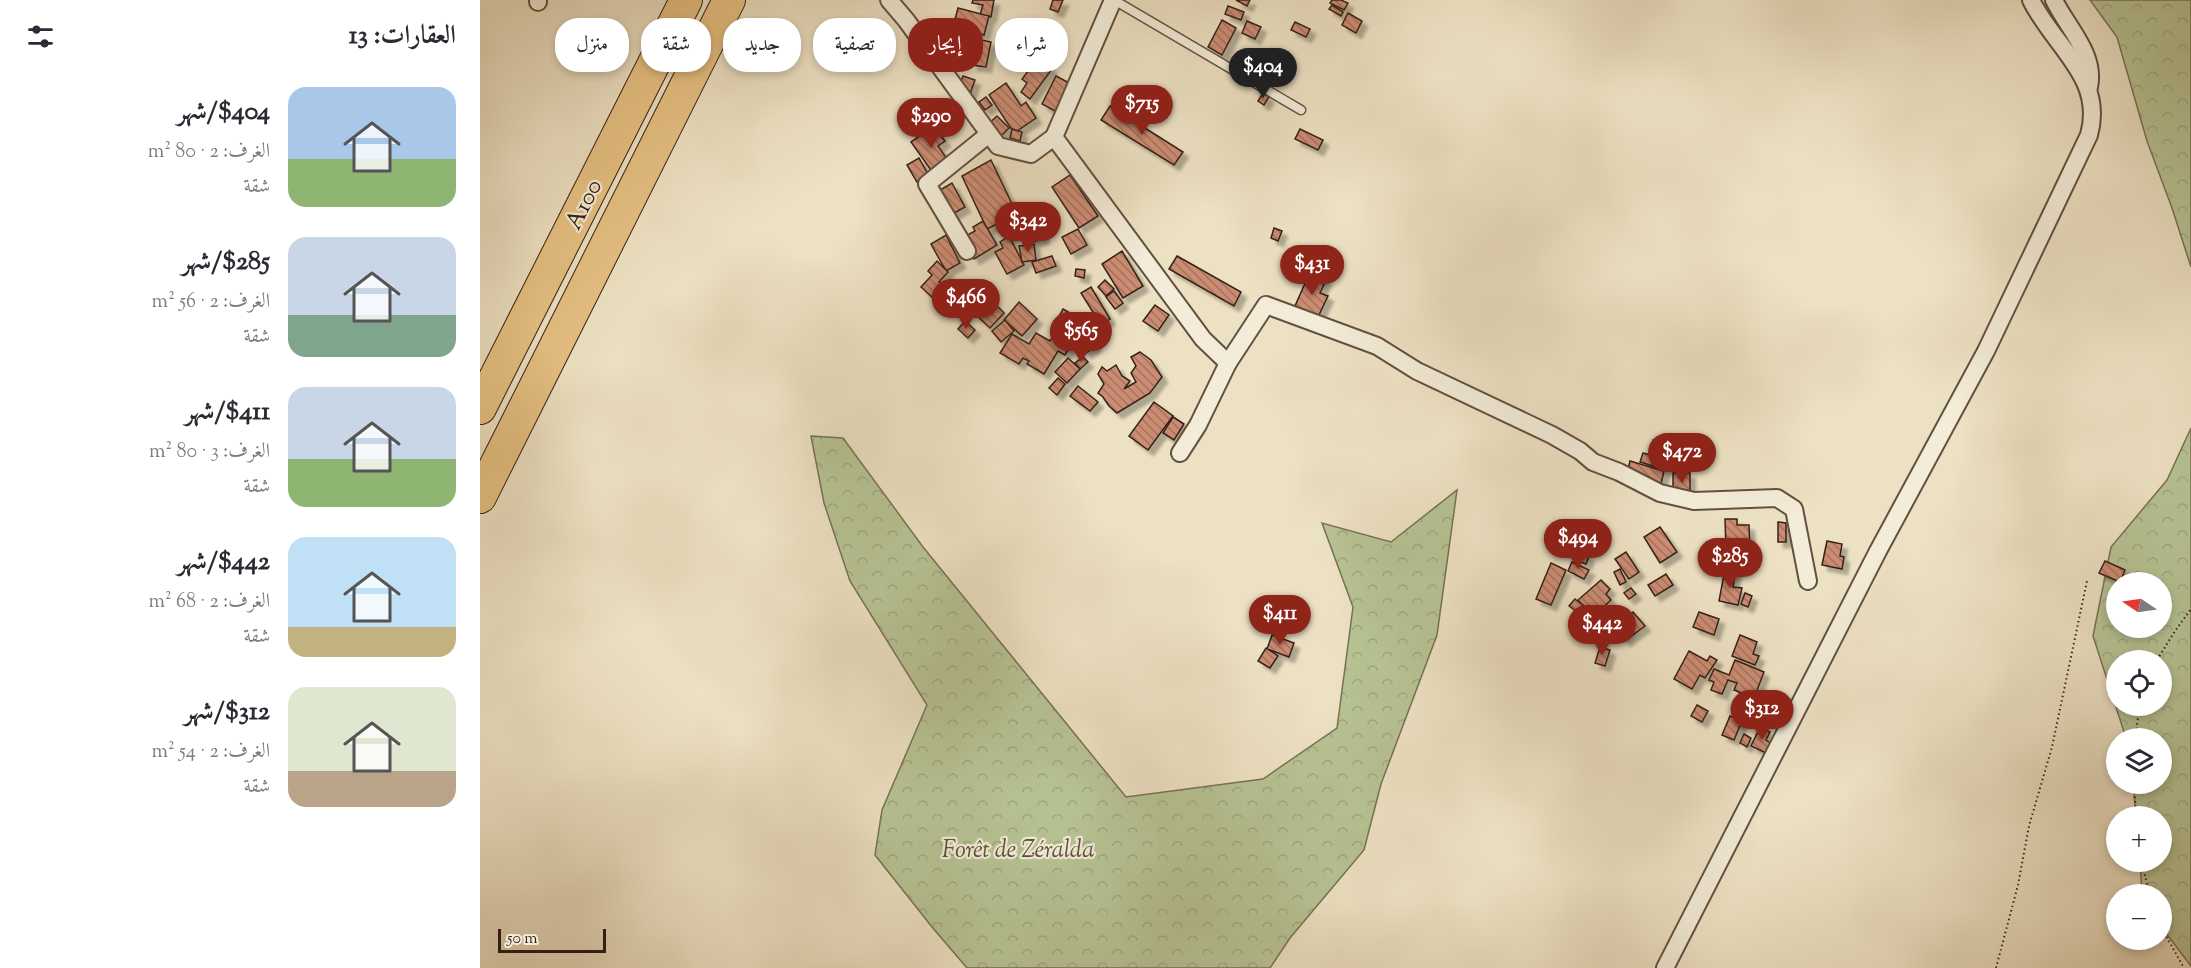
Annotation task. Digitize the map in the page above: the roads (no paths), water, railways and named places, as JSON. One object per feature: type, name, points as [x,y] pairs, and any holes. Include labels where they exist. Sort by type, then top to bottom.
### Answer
[{"type":"highway","name":"A100","points":[[480,408],[686,0]]},
{"type":"highway","name":"A100","points":[[480,497],[729,0]]},
{"type":"street","points":[[889,0],[998,147],[1031,154],[1054,137],[1114,0]]},
{"type":"street","points":[[1665,968],[1878,551],[1986,351],[2088,135],[2093,117],[2088,88],[2079,71],[2043,22],[2031,0]]},
{"type":"street","points":[[2054,0],[2069,29],[2086,54],[2091,71],[2088,88]]},
{"type":"street","points":[[967,251],[927,184],[989,134]]},
{"type":"street","points":[[1054,137],[1203,339],[1228,363]]},
{"type":"street","points":[[1180,453],[1198,425],[1228,363],[1266,305],[1377,346],[1417,370],[1552,435],[1580,451],[1593,462],[1619,471],[1660,493],[1694,501],[1777,498],[1794,509],[1808,581]]},
{"type":"lane","points":[[1114,0],[1301,110]]},
{"type":"park label","name":"Forêt de Zéralda","points":[[1018,849]]}]
